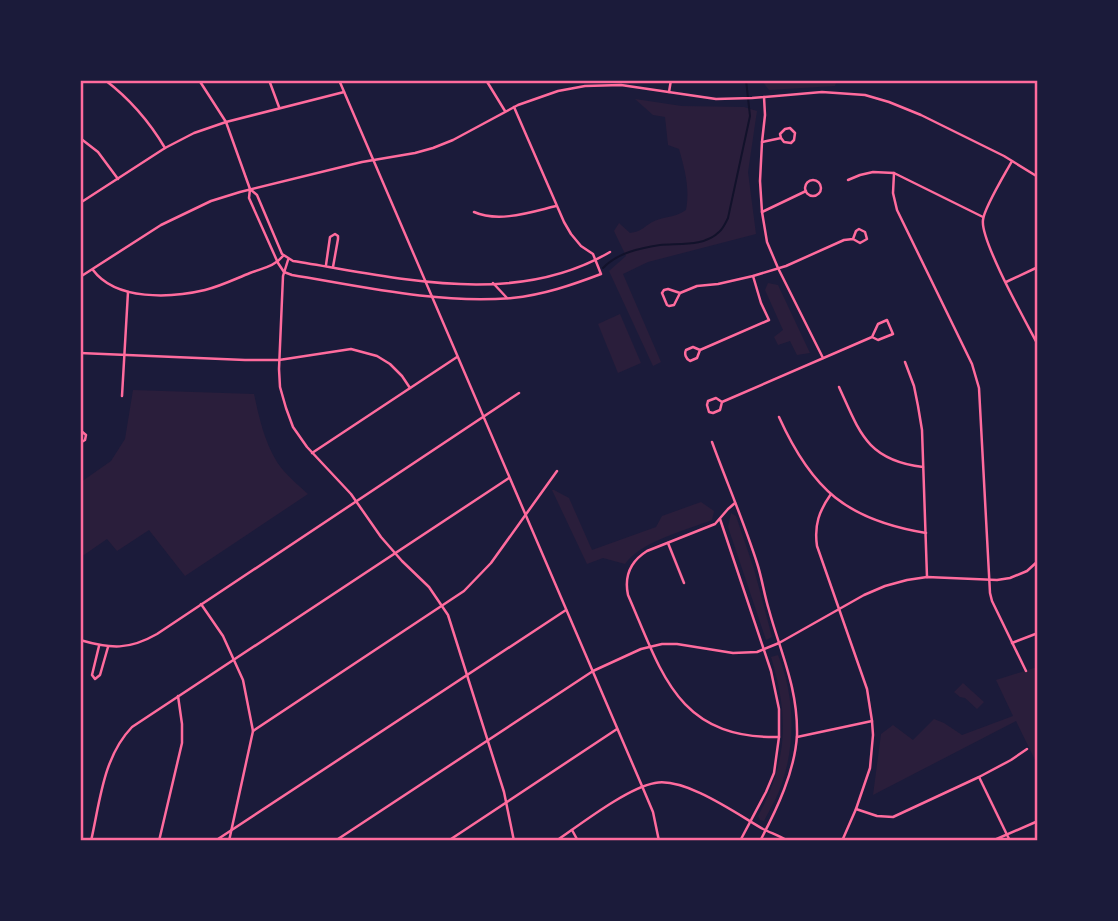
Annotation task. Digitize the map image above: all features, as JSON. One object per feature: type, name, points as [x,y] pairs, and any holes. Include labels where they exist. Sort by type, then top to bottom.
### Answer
[{"type":"street","points":[[105,80],[145,117],[165,148]]},
{"type":"street","points":[[199,80],[226,122],[250,189],[249,198],[284,272],[432,297],[507,298],[555,290],[601,274],[593,254],[581,246],[571,234],[514,107]]},
{"type":"street","points":[[269,80],[279,108]]},
{"type":"street","points":[[339,80],[642,786],[653,813],[659,841]]},
{"type":"street","points":[[486,80],[505,111]]},
{"type":"street","points":[[669,92],[671,80]]},
{"type":"street","points":[[80,278],[176,217],[211,201],[250,189],[415,153],[444,144],[514,107],[558,90],[585,86],[621,85],[706,99],[833,92],[876,98],[912,111],[1012,161],[1038,177]]},
{"type":"street","points":[[80,203],[165,148],[194,133],[226,122],[344,92]]},
{"type":"street","points":[[764,97],[760,181],[767,243],[823,358]]},
{"type":"street","points":[[785,128],[790,128],[795,133],[791,143],[786,143],[781,138],[780,134],[785,128]]},
{"type":"street","points":[[80,138],[97,152],[118,179]]},
{"type":"street","points":[[762,142],[781,138]]},
{"type":"street","points":[[1012,161],[983,217],[984,234],[1038,345]]},
{"type":"street","points":[[848,180],[873,172],[894,173],[983,217]]},
{"type":"street","points":[[894,173],[893,193],[897,210],[972,364],[979,388],[988,579],[992,601],[1026,671]]},
{"type":"street","points":[[811,180],[818,181],[821,186],[817,195],[810,195],[806,191],[811,180]]},
{"type":"street","points":[[250,189],[257,195],[283,256],[288,260],[426,283],[493,284],[543,278],[610,253]]},
{"type":"street","points":[[762,212],[806,191]]},
{"type":"street","points":[[474,212],[488,217],[503,216],[557,205]]},
{"type":"street","points":[[325,266],[330,237],[335,234],[338,239],[333,267]]},
{"type":"street","points":[[680,293],[674,305],[669,306],[662,293],[668,289],[680,293],[697,286],[753,276],[786,266],[844,240],[853,239]]},
{"type":"street","points":[[93,270],[105,283],[128,292],[175,294],[205,290],[278,263],[283,256]]},
{"type":"street","points":[[288,260],[284,272],[279,360],[280,387],[285,408],[298,434],[312,453],[356,501],[395,554],[429,587],[443,606],[452,625],[488,740],[514,841]]},
{"type":"street","points":[[1006,282],[1038,267]]},
{"type":"street","points":[[700,350],[693,346],[686,350],[687,360],[697,358],[700,350],[769,320],[753,276]]},
{"type":"street","points":[[493,284],[507,298]]},
{"type":"street","points":[[122,396],[128,292]]},
{"type":"street","points":[[722,402],[872,337],[878,324],[887,320],[893,334],[878,340],[872,337]]},
{"type":"street","points":[[80,354],[279,360],[351,349],[377,356],[390,364],[410,388]]},
{"type":"street","points":[[312,453],[457,357]]},
{"type":"street","points":[[905,362],[914,386],[922,430],[928,577]]},
{"type":"street","points":[[839,387],[858,429],[871,446],[895,461],[923,467]]},
{"type":"street","points":[[80,640],[108,647],[123,647],[143,642],[519,393]]},
{"type":"street","points":[[716,398],[722,402],[720,410],[713,413],[707,409],[708,401],[716,398]]},
{"type":"street","points":[[779,417],[803,462],[831,494],[851,509],[875,521],[926,533]]},
{"type":"street","points":[[80,430],[85,433],[86,438],[80,443]]},
{"type":"street","points":[[712,442],[758,565],[795,695],[797,737],[790,769],[782,797],[760,841]]},
{"type":"street","points":[[253,731],[464,591],[480,576],[557,471]]},
{"type":"street","points":[[91,841],[107,771],[118,744],[132,727],[509,478]]},
{"type":"street","points":[[831,494],[819,514],[815,535],[867,689],[873,744],[870,768],[842,841]]},
{"type":"street","points":[[735,503],[715,524],[639,556],[627,574],[626,587],[660,671],[683,702],[707,721],[734,733],[779,737]]},
{"type":"street","points":[[720,519],[771,671],[779,709],[779,737],[774,773],[740,841]]},
{"type":"street","points":[[668,543],[684,583]]},
{"type":"street","points":[[335,841],[593,671],[641,649],[677,644],[733,653],[757,652],[885,586],[928,577],[1010,578],[1027,571],[1038,561]]},
{"type":"street","points":[[201,604],[223,636],[234,659],[247,695],[253,731],[229,841]]},
{"type":"street","points":[[215,841],[566,610]]},
{"type":"street","points":[[1012,643],[1038,633]]},
{"type":"street","points":[[99,646],[92,676],[96,679],[100,675],[108,647]]},
{"type":"street","points":[[159,841],[182,743],[178,696]]},
{"type":"street","points":[[797,737],[872,721]]},
{"type":"street","points":[[448,841],[617,729]]},
{"type":"street","points":[[856,809],[877,816],[894,817],[979,777],[1027,749]]},
{"type":"street","points":[[979,777],[1010,841]]},
{"type":"street","points":[[556,841],[633,790],[656,782],[668,782],[699,793],[788,841]]},
{"type":"street","points":[[992,841],[1038,821]]},
{"type":"street","points":[[572,830],[578,841]]},
{"type":"shaded area","points":[[762,81],[837,81],[835,86],[769,90]]},
{"type":"shaded area","points":[[635,99],[682,106],[744,107],[757,111],[748,172],[756,234],[648,262],[623,274],[661,362],[653,366],[609,271],[626,256],[614,231],[619,223],[630,233],[635,232],[686,210],[687,187],[679,149],[668,145],[665,117],[653,115]]},
{"type":"shaded area","points":[[768,283],[778,285],[810,353],[797,355],[790,341],[778,345],[774,337],[783,330],[765,290]]},
{"type":"shaded area","points":[[620,314],[641,363],[618,373],[598,324]]},
{"type":"shaded area","points":[[133,390],[254,394],[262,429],[272,454],[284,471],[308,494],[185,576],[149,530],[117,551],[107,539],[81,557],[81,482],[111,461],[125,439]]},
{"type":"shaded area","points":[[552,490],[569,498],[592,550],[656,527],[662,516],[701,502],[714,511],[712,520],[652,543],[625,564],[603,558],[587,564]]},
{"type":"shaded area","points":[[731,513],[736,516],[754,569],[772,637],[766,640],[728,527]]},
{"type":"shaded area","points":[[778,655],[788,687],[791,737],[781,786],[764,821],[758,816],[775,776],[782,738],[781,699],[771,657]]},
{"type":"shaded area","points":[[1037,667],[1037,764],[1016,721],[873,795],[881,734],[893,725],[913,740],[934,719],[962,735],[1013,716],[996,680]]},
{"type":"shaded area","points":[[963,683],[984,702],[977,709],[954,692]]},
{"type":"waterway","points":[[603,268],[615,258],[629,252],[660,245],[698,242],[713,237],[722,229],[728,218],[750,116],[746,80]]}]
